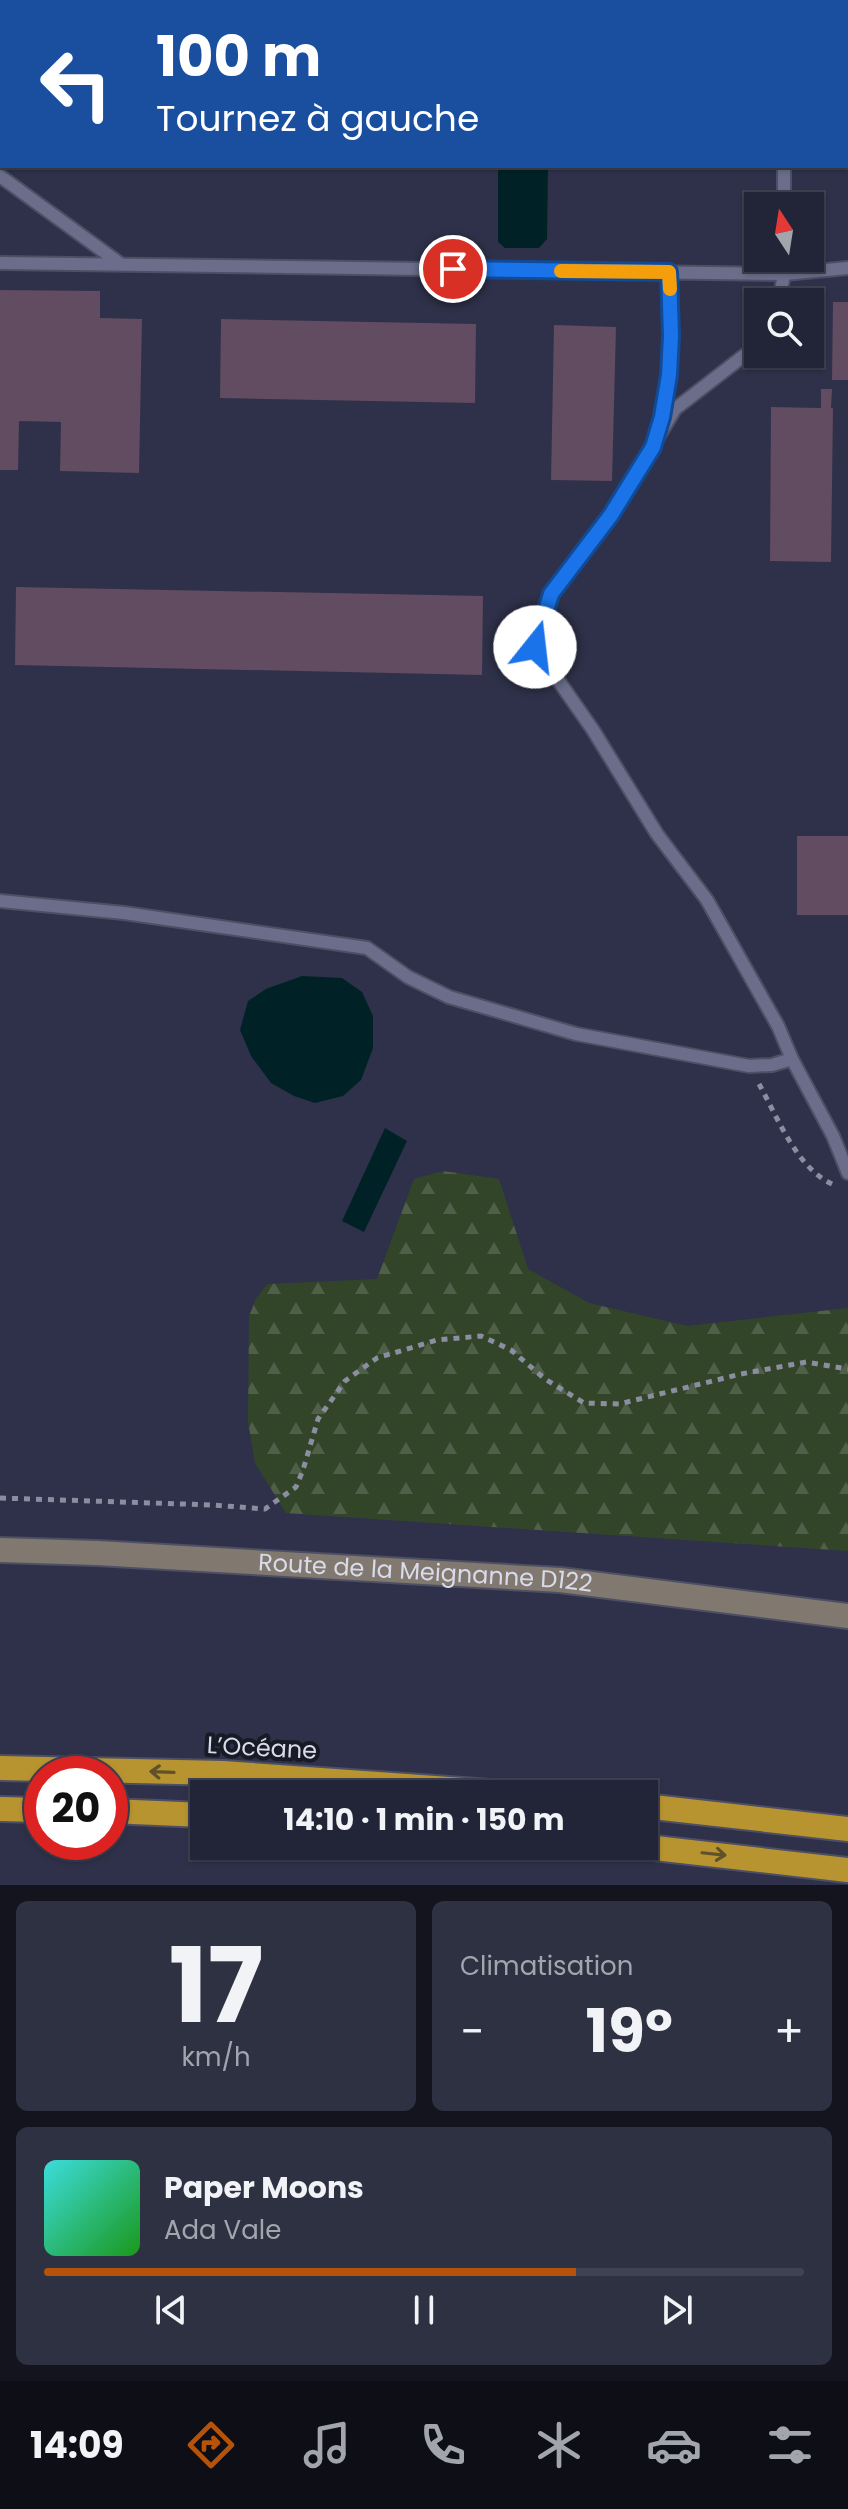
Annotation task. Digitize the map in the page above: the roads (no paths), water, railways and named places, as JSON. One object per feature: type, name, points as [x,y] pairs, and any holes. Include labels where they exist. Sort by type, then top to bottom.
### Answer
[{"type":"highway","name":"L’Océane","points":[[0,1768],[223,1773],[322,1780]]},
{"type":"highway","points":[[658,1808],[848,1829]]},
{"type":"highway","points":[[0,1809],[24,1810]]},
{"type":"highway","points":[[128,1812],[190,1814]]},
{"type":"highway","points":[[658,1848],[848,1870]]},
{"type":"street","name":"Route de la Meignanne D122","points":[[0,1550],[560,1580],[848,1616]]},
{"type":"lane","points":[[784,168],[784,192]]},
{"type":"lane","points":[[0,176],[122,265]]},
{"type":"lane","points":[[0,263],[784,274],[848,268]]},
{"type":"lane","points":[[652,449],[662,417],[669,375],[669,272]]},
{"type":"lane","points":[[782,288],[784,274]]},
{"type":"lane","points":[[744,356],[675,409],[611,515],[551,594],[535,647],[593,730],[657,834],[707,900],[778,1026],[848,1173]]},
{"type":"lane","points":[[0,901],[124,913],[367,948],[408,977],[449,997],[576,1034],[749,1066],[772,1065],[792,1059]]}]
